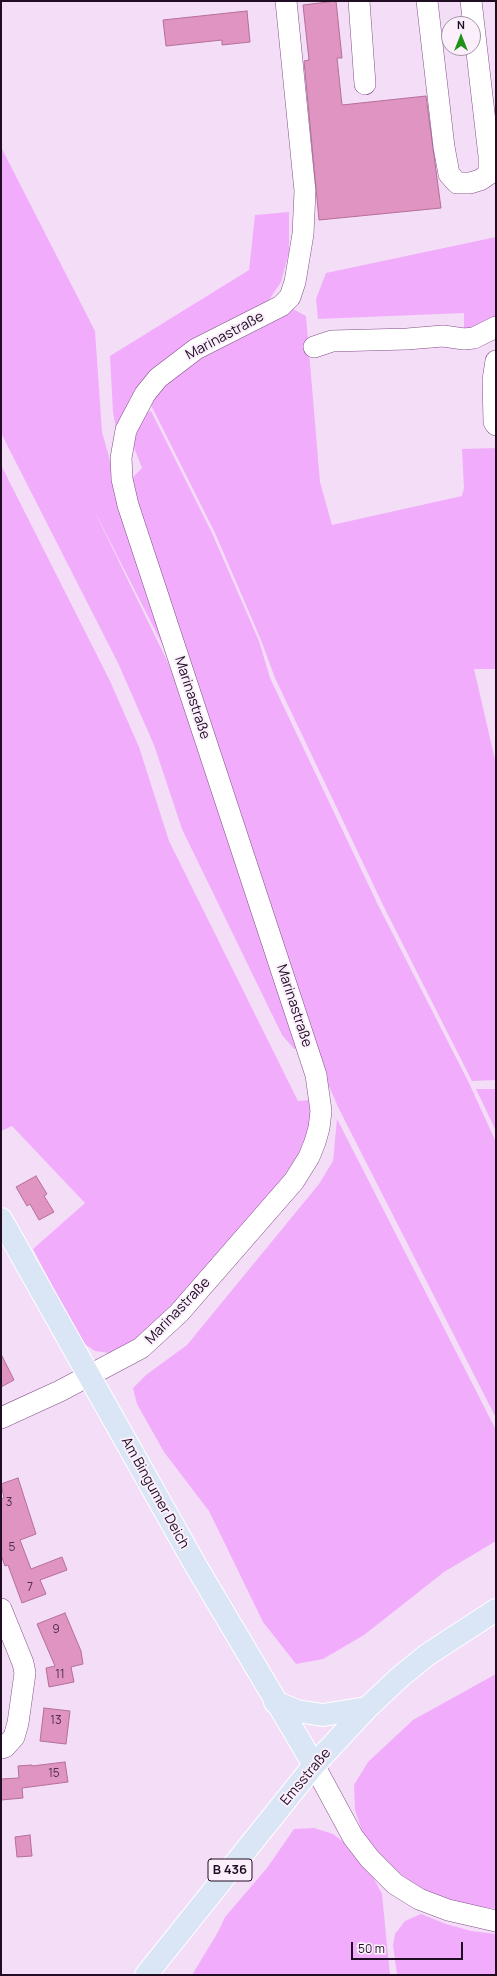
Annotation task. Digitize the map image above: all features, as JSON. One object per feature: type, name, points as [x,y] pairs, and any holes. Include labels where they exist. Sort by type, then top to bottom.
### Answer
[{"type":"main road","name":"Am Bingumer Deich","points":[[1,1219],[275,1702],[314,1765]]},
{"type":"main road","name":"Emsstraße","points":[[146,1975],[314,1765],[367,1708],[400,1677],[427,1655],[496,1610]]},
{"type":"main road","points":[[275,1702],[297,1711],[323,1715],[367,1708]]},
{"type":"street","name":"Marinastraße","points":[[1,1418],[89,1376],[141,1348],[179,1312],[294,1181],[316,1142],[321,1112],[316,1075],[128,505],[122,479],[121,458],[129,424],[145,394],[158,378],[196,348],[281,306],[290,297],[295,282],[303,234],[305,191],[286,1]]},
{"type":"street","points":[[359,1],[365,84]]},
{"type":"street","points":[[427,1],[444,147],[449,174],[456,183],[470,183],[480,180],[489,174],[489,156],[471,1]]},
{"type":"street","points":[[314,346],[332,341],[407,339],[443,336],[464,339],[474,338],[496,327]]},
{"type":"street","points":[[496,361],[493,380],[494,422],[496,425]]},
{"type":"street","points":[[1,1610],[23,1663],[24,1673],[18,1723],[14,1737],[5,1747],[1,1748]]},
{"type":"street","points":[[314,1765],[353,1837],[370,1859],[395,1884],[419,1899],[448,1910],[496,1921]]},
{"type":"shaded area","points":[[1,147],[95,331],[102,432],[124,510],[187,693],[92,506],[186,700],[297,1048],[294,1049],[282,1035],[182,829],[154,745],[118,663],[1,433]]},
{"type":"shaded area","points":[[289,212],[289,252],[281,282],[265,306],[201,336],[118,439],[113,412],[110,356],[249,270],[255,215]]},
{"type":"shaded area","points":[[496,237],[496,318],[473,330],[464,330],[464,313],[318,319],[316,299],[326,273]]},
{"type":"shaded area","points":[[291,308],[306,316],[320,482],[332,525],[462,496],[464,488],[462,449],[496,448],[496,669],[474,669],[496,764],[496,1080],[472,1081],[383,905],[275,678],[261,640],[215,533],[150,403],[165,378]]},
{"type":"shaded area","points":[[151,411],[212,533],[259,641],[270,678],[379,907],[468,1081],[496,1142],[496,1418],[339,1109],[324,1075],[133,493],[133,477],[142,468],[133,445],[143,414]]},
{"type":"shaded area","points":[[1,465],[110,681],[139,747],[169,841],[298,1101],[311,1100],[311,1117],[303,1151],[289,1172],[149,1332],[109,1353],[95,1351],[86,1345],[77,1333],[33,1249],[85,1203],[12,1126],[1,1131]]},
{"type":"shaded area","points":[[476,1089],[496,1089],[496,1131]]},
{"type":"shaded area","points":[[337,1119],[496,1430],[496,1541],[444,1572],[364,1635],[323,1659],[296,1664],[263,1622],[209,1511],[164,1452],[137,1404],[133,1388],[146,1375],[187,1345],[319,1184],[333,1161]]},
{"type":"shaded area","points":[[496,1674],[496,1909],[453,1902],[423,1891],[386,1863],[363,1834],[355,1810],[354,1785],[368,1762],[413,1720]]},
{"type":"shaded area","points":[[314,1828],[333,1834],[350,1847],[372,1875],[382,1894],[390,1975],[192,1975],[218,1932],[225,1917],[267,1868],[294,1829]]},
{"type":"shaded area","points":[[421,1914],[446,1924],[471,1931],[496,1934],[496,1975],[397,1975],[393,1945],[395,1934],[405,1921]]},
{"type":"building","points":[[336,1],[342,58],[337,58],[342,105],[426,96],[441,208],[319,220],[304,61],[309,60],[303,5]]},
{"type":"building","points":[[247,11],[250,42],[222,45],[222,40],[166,46],[163,20]]},
{"type":"building","points":[[36,1176],[47,1194],[44,1196],[54,1212],[39,1220],[30,1204],[27,1206],[16,1187]]},
{"type":"building","points":[[1,1354],[14,1380],[1,1387]]},
{"type":"building","points":[[18,1478],[36,1534],[20,1540],[31,1569],[62,1557],[67,1570],[40,1580],[46,1594],[22,1603],[8,1565],[5,1566],[1,1555],[1,1499],[4,1498],[1,1484]]},
{"type":"building","points":[[65,1613],[81,1651],[83,1664],[71,1667],[74,1682],[49,1687],[46,1668],[55,1666],[37,1624]]},
{"type":"building","points":[[44,1708],[70,1711],[66,1744],[40,1741]]},
{"type":"building","points":[[65,1762],[68,1782],[22,1788],[23,1798],[1,1800],[1,1779],[19,1778],[18,1766]]},
{"type":"building","points":[[30,1835],[32,1856],[17,1857],[15,1837]]}]
